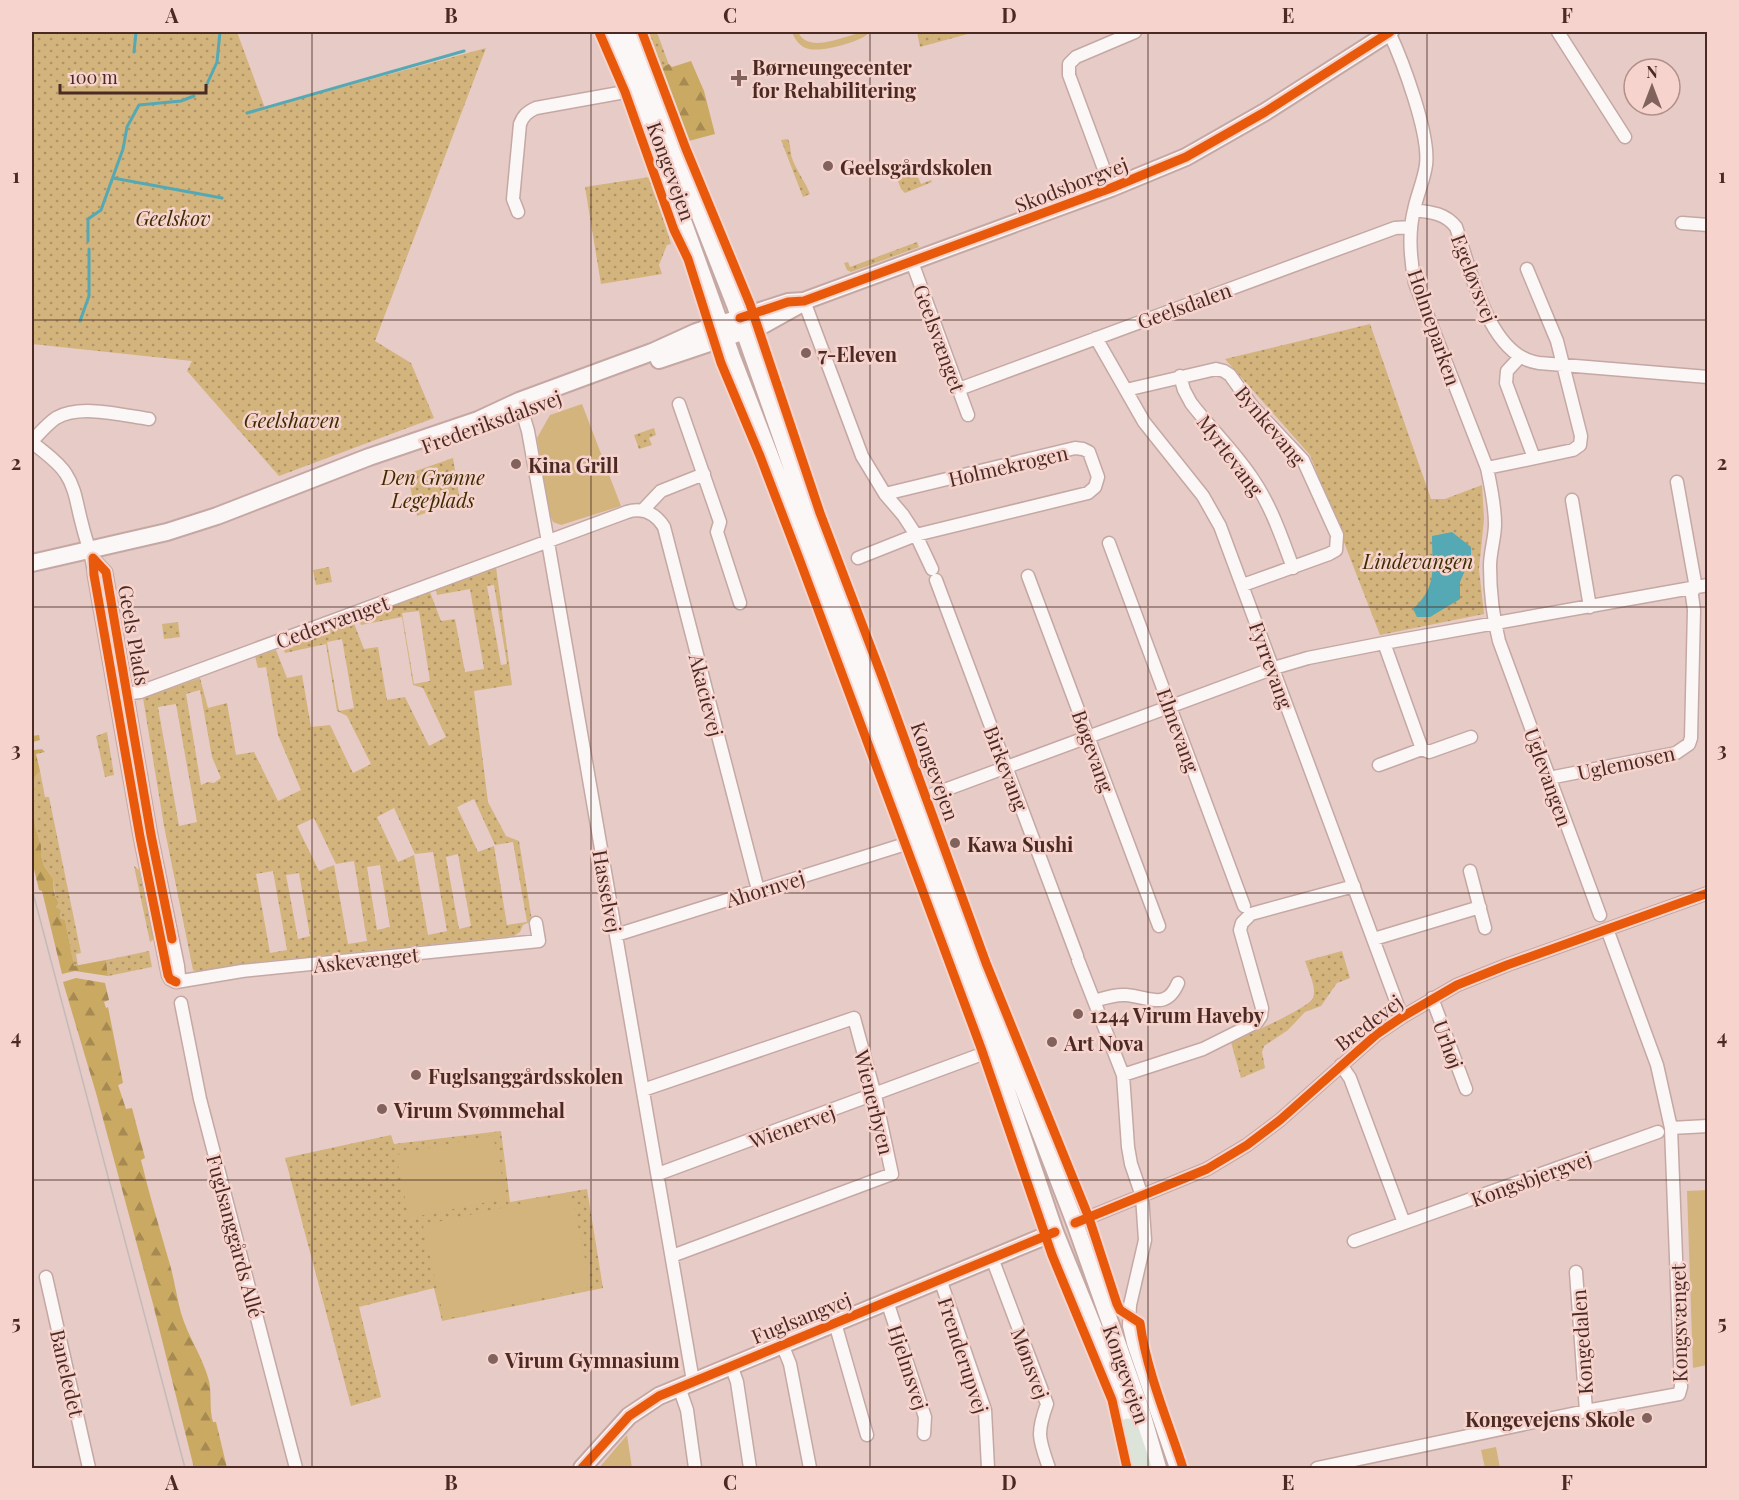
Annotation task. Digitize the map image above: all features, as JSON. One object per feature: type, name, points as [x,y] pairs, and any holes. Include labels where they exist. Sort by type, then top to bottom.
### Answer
[{"type":"highway","points":[[1128,1429],[1142,1468]]},
{"type":"main road","name":"Kongevejen","points":[[613,32],[683,219],[779,430],[1000,1031],[1075,1222],[1142,1413],[1158,1468]]},
{"type":"main road","name":"Kongevejen","points":[[630,32],[732,328],[915,841],[993,1050],[1055,1232],[1113,1375],[1128,1429],[1133,1468]]},
{"type":"main road","name":"Skodsborgvej","points":[[732,328],[776,318],[804,301],[1151,173],[1219,139],[1390,32]]},
{"type":"main road","name":"Frederiksdalsvej","points":[[32,563],[92,554],[188,534],[520,406],[615,375],[732,328]]},
{"type":"main road","name":"Frederiksdalsvej","points":[[32,571],[92,554]]},
{"type":"main road","name":"Fuglsangvej","points":[[582,1468],[629,1416],[644,1404],[731,1365],[1055,1232]]},
{"type":"street","points":[[1111,189],[1069,75],[1069,64],[1076,57],[1135,32]]},
{"type":"street","name":"Holmeparken","points":[[1390,32],[1420,117],[1426,146],[1426,165],[1411,226],[1411,263],[1415,283],[1487,468],[1494,503],[1495,526],[1490,564],[1490,589],[1495,624]]},
{"type":"street","points":[[1558,32],[1625,137]]},
{"type":"street","points":[[518,212],[513,199],[522,117],[536,108],[636,90]]},
{"type":"street","name":"Egeløvsvej","points":[[1414,210],[1444,215],[1456,226],[1485,312],[1495,330],[1520,357]]},
{"type":"street","points":[[1682,223],[1707,225]]},
{"type":"street","name":"Geelsdalen","points":[[959,389],[1395,228],[1411,226]]},
{"type":"street","name":"Geelsvænget","points":[[912,262],[968,415]]},
{"type":"street","points":[[1487,468],[1573,450],[1580,445],[1581,436],[1557,341],[1527,269]]},
{"type":"street","points":[[804,301],[862,456],[885,494],[916,535]]},
{"type":"street","name":"Fyrrevang","points":[[1096,338],[1156,439],[1203,496],[1220,526],[1402,1017]]},
{"type":"street","points":[[1534,458],[1506,383],[1507,371],[1520,357],[1530,362],[1707,377]]},
{"type":"street","name":"Bynkevang","points":[[1126,390],[1216,369],[1224,371],[1230,375],[1252,406],[1296,452],[1309,470],[1337,535],[1336,550],[1243,585]]},
{"type":"street","name":"Myrtevang","points":[[1180,376],[1191,403],[1250,474],[1265,499],[1293,567]]},
{"type":"street","points":[[679,404],[720,522],[717,532],[740,603]]},
{"type":"street","name":"Hasselvej","points":[[520,406],[528,431],[548,542],[672,1256],[695,1468]]},
{"type":"street","points":[[32,441],[53,420],[66,413],[83,411],[149,419]]},
{"type":"street","name":"Geels Plads","points":[[32,441],[67,475],[74,489],[82,526],[92,554],[94,575],[121,694],[140,837],[168,975],[176,982]]},
{"type":"street","name":"Holmekrogen","points":[[858,558],[916,535],[1088,493],[1095,487],[1098,477],[1089,452],[1083,448],[1076,448],[885,494]]},
{"type":"street","points":[[548,542],[633,510],[643,510],[660,490],[704,474]]},
{"type":"street","points":[[915,801],[1274,668],[1308,658],[1698,587],[1677,482]]},
{"type":"street","points":[[1572,500],[1590,607]]},
{"type":"street","name":"Akacievej","points":[[643,510],[659,519],[664,528],[758,890]]},
{"type":"street","name":"Birkevang","points":[[916,535],[934,575],[1123,1075]]},
{"type":"street","name":"Cedervænget","points":[[121,694],[150,688],[548,542]]},
{"type":"street","name":"Elmevang","points":[[1109,543],[1244,906]]},
{"type":"street","name":"Bøgevang","points":[[1028,576],[1159,926]]},
{"type":"street","name":"Uglemosen","points":[[1549,778],[1676,753],[1689,744],[1694,610],[1698,587]]},
{"type":"street","name":"Uglevangen","points":[[1495,624],[1499,641],[1600,915]]},
{"type":"street","points":[[1384,643],[1422,749]]},
{"type":"street","points":[[1379,765],[1422,749],[1430,752],[1471,737]]},
{"type":"street","name":"Ahornvej","points":[[616,934],[915,841]]},
{"type":"street","points":[[1470,871],[1485,928]]},
{"type":"street","points":[[1123,1075],[1203,1049],[1257,1022],[1262,1008],[1240,930],[1245,918],[1251,914],[1354,886]]},
{"type":"street","name":"Bredevej","points":[[1075,1222],[1207,1169],[1247,1145],[1280,1120],[1377,1034],[1432,998],[1457,985],[1507,965],[1707,893]]},
{"type":"street","points":[[1374,939],[1480,907]]},
{"type":"street","name":"Askevænget","points":[[176,982],[250,970],[539,941],[536,923]]},
{"type":"street","name":"Kongsvænget","points":[[1317,1468],[1361,1465],[1586,1411],[1679,1394],[1681,1375],[1671,1128],[1664,1088],[1657,1065],[1607,929]]},
{"type":"street","points":[[1094,1000],[1126,995],[1167,1000],[1178,983]]},
{"type":"street","name":"Urhøj","points":[[1432,998],[1466,1089]]},
{"type":"street","name":"Fuglsanggårds Allé","points":[[181,1003],[200,1099],[296,1468]]},
{"type":"street","name":"Wienerbyen","points":[[643,1090],[854,1018],[875,1095],[892,1174],[672,1256]]},
{"type":"street","name":"Wienervej","points":[[658,1174],[993,1050]]},
{"type":"street","points":[[1341,1065],[1350,1078],[1404,1223]]},
{"type":"street","name":"Kongevejen","points":[[1123,1075],[1128,1146],[1142,1196],[1145,1240],[1132,1292],[1129,1326],[1176,1468]]},
{"type":"street","points":[[1671,1128],[1707,1126]]},
{"type":"street","name":"Kongsbjergvej","points":[[1354,1241],[1658,1132]]},
{"type":"street","name":"Mønsvej","points":[[992,1258],[1047,1404],[1039,1426],[1039,1433],[1049,1468]]},
{"type":"street","name":"Kongedalen","points":[[1576,1272],[1586,1411]]},
{"type":"street","name":"Baneledet","points":[[46,1277],[89,1468]]},
{"type":"street","name":"Frenderupvej","points":[[940,1279],[984,1410],[988,1468]]},
{"type":"street","name":"Hjelmsvej","points":[[887,1301],[926,1417],[924,1434]]},
{"type":"street","points":[[835,1323],[867,1435]]},
{"type":"street","points":[[782,1344],[789,1364],[810,1468]]},
{"type":"street","points":[[731,1365],[737,1382],[750,1468]]},
{"type":"green space","name":"Geelskov","points":[[32,32],[237,32],[265,108],[486,48],[375,341],[411,363],[434,418],[279,476],[187,371],[192,361],[32,344]]},
{"type":"green space","points":[[654,32],[658,35],[669,65],[661,68],[648,34]]},
{"type":"green space","points":[[792,32],[798,32],[804,39],[821,43],[870,32],[850,43],[815,50],[800,45]]},
{"type":"green space","points":[[917,32],[975,32],[920,47]]},
{"type":"green space","points":[[691,61],[704,91],[715,134],[689,141],[661,68],[669,64],[672,67]]},
{"type":"green space","points":[[788,139],[791,156],[810,194],[803,197],[781,140]]},
{"type":"green space","points":[[911,161],[921,184],[931,180],[932,182],[905,193],[901,189],[893,168]]},
{"type":"green space","points":[[650,177],[671,244],[667,245],[659,265],[662,274],[601,284],[585,187]]},
{"type":"green space","points":[[917,242],[919,247],[851,272],[847,270],[844,263],[848,262],[850,267]]},
{"type":"green space","name":"Lindevangen","points":[[1370,324],[1431,499],[1445,499],[1482,485],[1484,519],[1479,569],[1484,614],[1380,635],[1310,455],[1225,359]]},
{"type":"green space","points":[[582,404],[621,506],[561,525],[553,522],[550,515],[537,438],[550,415]]},
{"type":"green space","points":[[654,428],[656,435],[649,438],[652,445],[639,449],[634,435]]},
{"type":"green space","name":"Den Grønne Legeplads","points":[[453,458],[460,501],[417,516],[407,474]]},
{"type":"green space","points":[[329,567],[332,582],[316,585],[313,570]]},
{"type":"green space","points":[[496,567],[512,685],[474,691],[488,802],[506,836],[519,841],[532,921],[523,925],[520,932],[514,936],[259,962],[197,972],[193,970],[164,826],[143,698],[200,678],[208,708],[227,703],[236,755],[254,752],[278,801],[301,790],[278,735],[266,667],[258,668],[255,656],[276,650],[287,678],[302,675],[311,727],[330,725],[353,773],[371,764],[347,716],[337,711],[326,644],[285,653],[283,647],[353,621],[364,649],[378,647],[387,700],[405,697],[429,746],[446,737],[423,688],[413,685],[402,617],[361,625],[359,619],[430,592],[441,621],[455,619],[465,672],[484,669],[470,589],[437,595],[436,590]],"holes":[[[494,585],[507,664],[501,665],[487,586]],[[419,611],[430,681],[414,684],[402,613]],[[342,639],[354,708],[339,711],[327,642]],[[200,690],[212,757],[221,778],[214,783],[208,782],[201,785],[186,694]],[[176,704],[197,822],[179,826],[158,707]],[[474,799],[495,845],[513,842],[527,922],[507,925],[494,846],[478,852],[457,807]],[[394,808],[415,854],[433,852],[447,931],[428,935],[414,855],[398,862],[377,817]],[[314,818],[336,864],[354,861],[367,941],[348,944],[334,865],[319,871],[297,826]],[[458,854],[471,926],[459,929],[446,857]],[[380,865],[390,927],[377,930],[367,867]],[[273,871],[287,950],[270,953],[256,874]],[[299,873],[310,936],[298,939],[286,875]]]},
{"type":"green space","points":[[178,622],[180,637],[164,639],[162,624]]},
{"type":"green space","points":[[107,732],[114,775],[105,777],[96,736]]},
{"type":"green space","points":[[39,735],[40,740],[33,742],[34,750],[42,749],[45,752],[36,754],[40,771],[32,780],[32,736]]},
{"type":"green space","points":[[40,771],[45,797],[49,797],[81,953],[76,954],[78,966],[74,967],[65,920],[60,918],[61,910],[56,907],[59,903],[53,879],[44,866],[35,826],[32,780]]},
{"type":"green space","points":[[32,806],[41,845],[41,855],[44,866],[53,879],[54,893],[59,903],[56,907],[61,910],[60,918],[65,920],[74,966],[106,960],[108,976],[75,971],[62,974],[42,891],[39,890],[32,861]]},
{"type":"green space","points":[[134,866],[139,870],[154,939],[150,942]]},
{"type":"green space","points":[[149,951],[152,967],[108,976],[106,960]]},
{"type":"green space","points":[[1342,951],[1350,978],[1337,983],[1321,1006],[1305,1012],[1288,1030],[1264,1046],[1262,1052],[1265,1068],[1241,1078],[1231,1042],[1309,1003],[1313,998],[1314,989],[1305,961]]},
{"type":"green space","points":[[76,978],[105,983],[109,1000],[104,1002],[106,1008],[108,1007],[123,1083],[118,1085],[126,1109],[132,1108],[145,1158],[141,1160],[181,1313],[209,1381],[213,1422],[216,1422],[227,1468],[194,1468],[153,1304],[96,1093],[63,982]]},
{"type":"green space","points":[[501,1131],[510,1202],[587,1189],[603,1288],[442,1321],[434,1288],[359,1307],[381,1397],[351,1406],[285,1158],[391,1135],[394,1144]]},
{"type":"green space","points":[[493,1135],[507,1198],[409,1218],[396,1155]]},
{"type":"green space","points":[[1708,1190],[1707,1365],[1693,1368],[1687,1191]]},
{"type":"green space","points":[[571,1193],[591,1287],[444,1319],[423,1225]]},
{"type":"green space","points":[[627,1435],[632,1468],[599,1468]]},
{"type":"green space","points":[[1496,1447],[1500,1468],[1485,1468],[1481,1450]]},
{"type":"water","points":[[1452,532],[1471,547],[1471,557],[1460,582],[1460,599],[1430,617],[1417,617],[1413,609],[1427,592],[1432,576],[1432,536]]},
{"type":"waterway","points":[[134,52],[136,32]]},
{"type":"waterway","points":[[207,84],[217,62],[220,32]]},
{"type":"waterway","points":[[247,113],[464,51]]},
{"type":"waterway","points":[[88,241],[88,219],[101,210],[123,149],[127,127],[139,105],[181,101],[194,96]]},
{"type":"waterway","points":[[113,178],[222,198]]},
{"type":"waterway","points":[[80,321],[89,296],[89,249]]},
{"type":"tram line","points":[[32,889],[185,1468]]},
{"type":"cycle path","points":[[599,32],[625,92],[674,230],[688,259],[721,363],[800,561],[981,1048],[1052,1255],[1112,1400],[1127,1468]]},
{"type":"cycle path","points":[[642,32],[686,149],[750,304],[820,513],[986,963],[1089,1218],[1117,1304],[1120,1310],[1140,1323],[1153,1378],[1183,1468]]},
{"type":"cycle path","points":[[740,318],[788,302],[804,301],[1111,188],[1186,157],[1265,112],[1390,32]]},
{"type":"cycle path","points":[[93,558],[94,575],[140,837],[168,975],[176,982]]},
{"type":"cycle path","points":[[93,558],[106,572],[151,835],[172,939]]},
{"type":"cycle path","points":[[1075,1223],[1207,1169],[1247,1145],[1280,1120],[1377,1034],[1457,985],[1708,893]]},
{"type":"cycle path","points":[[582,1468],[629,1416],[659,1396],[1055,1232]]},
{"type":"place","name":"Børneungecenter for Rehabilitering","points":[[739,78]]},
{"type":"place","name":"Geelsgårdskolen","points":[[828,166]]},
{"type":"place","name":"7-Eleven","points":[[806,353]]},
{"type":"place","name":"Kina Grill","points":[[516,464]]},
{"type":"place","name":"Kawa Sushi","points":[[955,843]]},
{"type":"place","name":"1244 Virum Haveby","points":[[1078,1014]]},
{"type":"place","name":"Art Nova","points":[[1052,1042]]},
{"type":"place","name":"Fuglsanggårdsskolen","points":[[416,1075]]},
{"type":"place","name":"Virum Svømmehal","points":[[382,1109]]},
{"type":"place","name":"Virum Gymnasium","points":[[493,1359]]},
{"type":"place","name":"Kongevejens Skole","points":[[1647,1418]]},
{"type":"park label","name":"Geelshaven","points":[[292,419]]}]
